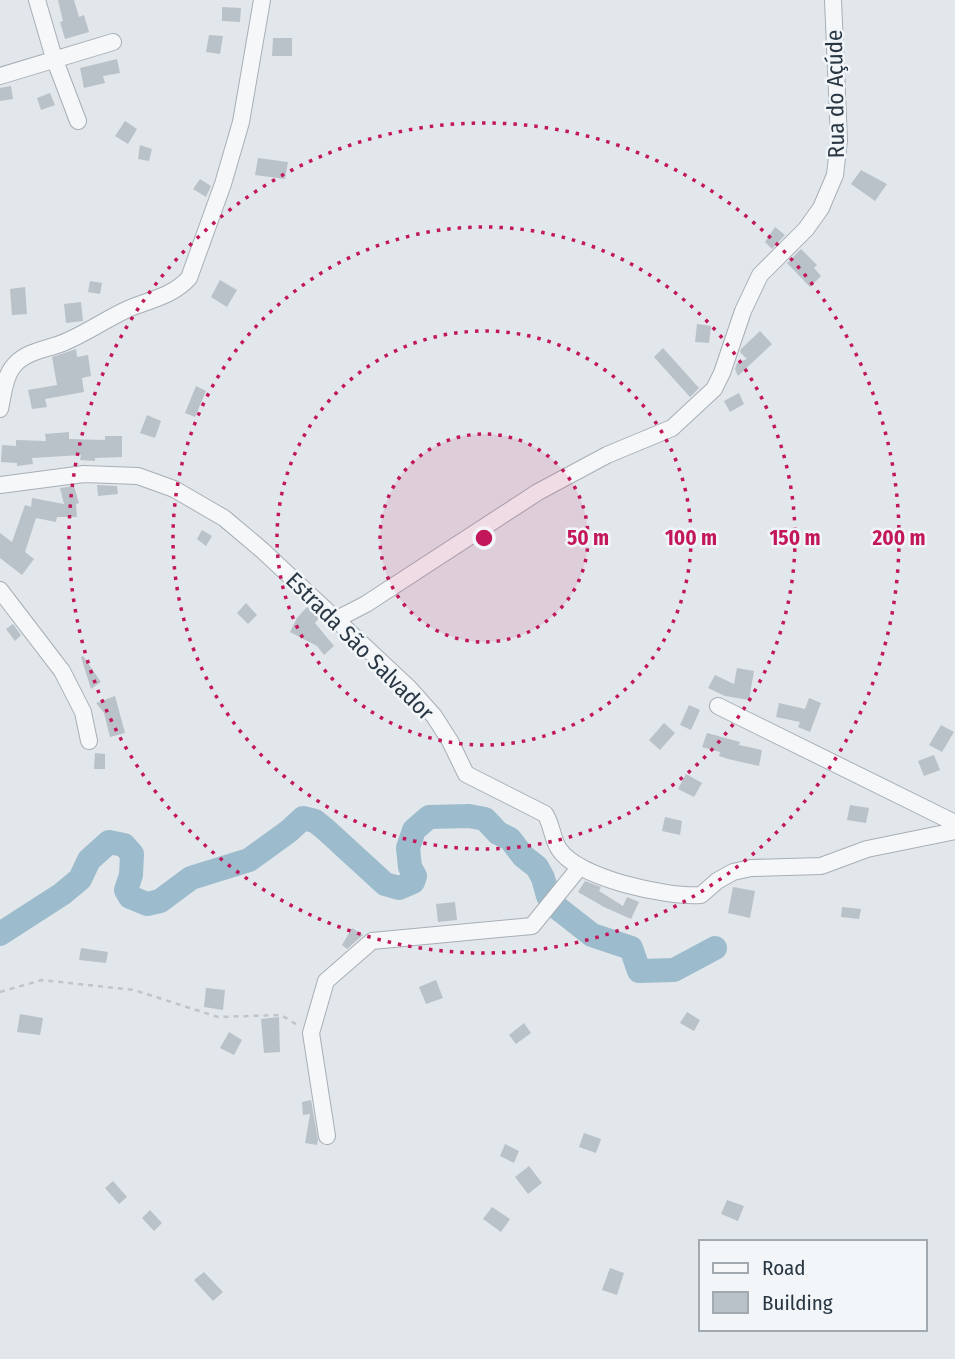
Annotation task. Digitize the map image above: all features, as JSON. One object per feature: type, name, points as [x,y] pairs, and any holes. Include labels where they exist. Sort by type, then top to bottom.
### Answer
[{"type":"street","points":[[37,0],[54,58],[78,121]]},
{"type":"street","points":[[0,409],[7,377],[13,366],[32,352],[84,334],[126,310],[167,295],[190,278],[223,184],[241,122],[262,0]]},
{"type":"street","name":"Rua do Açúde","points":[[337,619],[366,604],[538,492],[607,455],[672,428],[714,389],[743,311],[761,275],[806,229],[821,208],[835,175],[839,140],[833,0]]},
{"type":"street","points":[[0,76],[113,42]]},
{"type":"street","name":"Estrada São Salvador","points":[[0,485],[84,474],[138,476],[174,489],[224,518],[262,550],[409,688],[434,716],[466,774],[545,814],[559,849],[579,868],[595,876],[687,896],[701,895],[716,881],[733,872],[821,866],[867,849],[955,831]]},
{"type":"street","points":[[0,590],[62,671],[83,712],[89,741]]},
{"type":"street","points":[[718,706],[955,823]]},
{"type":"street","points":[[327,1136],[311,1033],[326,981],[372,940],[532,926],[579,868]]},
{"type":"path","points":[[0,992],[42,980],[134,990],[218,1017],[281,1015],[311,1033]]},
{"type":"building","points":[[58,0],[74,0],[79,17],[84,15],[89,32],[65,39]]},
{"type":"building","points":[[222,7],[241,8],[240,22],[222,21]]},
{"type":"building","points":[[209,35],[223,36],[220,54],[206,52]]},
{"type":"building","points":[[273,38],[292,38],[292,56],[272,56]]},
{"type":"building","points":[[117,59],[120,73],[103,76],[105,83],[84,88],[80,68]]},
{"type":"building","points":[[11,86],[13,99],[0,101],[0,88]]},
{"type":"building","points":[[50,93],[55,105],[41,110],[37,98]]},
{"type":"building","points":[[125,121],[137,129],[128,144],[115,136]]},
{"type":"building","points":[[140,145],[152,149],[149,161],[138,159]]},
{"type":"building","points":[[258,158],[288,162],[285,179],[255,175]]},
{"type":"building","points":[[861,170],[887,184],[875,201],[851,184]]},
{"type":"building","points":[[200,179],[211,186],[206,197],[193,189]]},
{"type":"building","points":[[775,227],[785,235],[772,249],[765,242]]},
{"type":"building","points":[[801,249],[817,265],[814,268],[821,276],[810,287],[787,263]]},
{"type":"building","points":[[220,280],[237,290],[227,307],[211,297]]},
{"type":"building","points":[[90,281],[102,283],[100,294],[88,292]]},
{"type":"building","points":[[25,287],[27,314],[12,315],[10,289]]},
{"type":"building","points":[[81,302],[83,321],[66,323],[64,304]]},
{"type":"building","points":[[697,324],[711,326],[709,343],[695,342]]},
{"type":"building","points":[[760,331],[772,344],[738,376],[735,369],[737,363],[747,359],[740,352],[741,349]]},
{"type":"building","points":[[663,348],[699,388],[690,397],[654,357]]},
{"type":"building","points":[[76,349],[77,357],[88,355],[91,376],[82,378],[84,392],[45,399],[47,407],[32,409],[28,390],[57,385],[52,357]]},
{"type":"building","points":[[196,386],[206,391],[195,417],[185,413]]},
{"type":"building","points":[[739,393],[744,404],[730,412],[724,401]]},
{"type":"building","points":[[147,415],[161,421],[155,438],[140,433]]},
{"type":"building","points":[[69,432],[69,439],[105,440],[105,436],[122,436],[122,457],[95,458],[95,461],[80,460],[81,455],[32,458],[33,464],[17,466],[17,463],[1,462],[2,445],[16,446],[16,440],[46,441],[45,434]]},
{"type":"building","points":[[97,485],[117,486],[118,494],[98,496]]},
{"type":"building","points":[[74,486],[79,503],[76,504],[77,517],[57,517],[56,522],[36,518],[25,552],[34,559],[22,575],[0,558],[0,533],[12,542],[25,505],[31,507],[32,498],[64,504],[60,488]]},
{"type":"building","points":[[202,530],[212,536],[206,546],[197,539]]},
{"type":"building","points":[[246,603],[257,615],[248,624],[237,613]]},
{"type":"building","points":[[307,607],[319,618],[315,623],[334,646],[324,655],[317,646],[290,632]]},
{"type":"building","points":[[13,624],[21,635],[15,641],[6,629]]},
{"type":"building","points":[[83,656],[101,682],[91,689],[81,657]]},
{"type":"building","points":[[737,668],[754,671],[749,700],[725,696],[708,688],[715,675],[734,684]]},
{"type":"building","points":[[115,696],[125,733],[110,737],[104,713],[96,703]]},
{"type":"building","points":[[809,698],[821,703],[810,732],[798,727],[800,722],[776,717],[779,703],[805,709]]},
{"type":"building","points":[[689,705],[700,710],[691,730],[680,725]]},
{"type":"building","points":[[664,723],[675,733],[660,750],[649,740]]},
{"type":"building","points":[[941,725],[954,732],[942,752],[929,745]]},
{"type":"building","points":[[707,733],[762,750],[759,766],[719,756],[720,752],[702,747]]},
{"type":"building","points":[[95,753],[105,754],[105,769],[94,769]]},
{"type":"building","points":[[934,755],[940,770],[924,776],[918,761]]},
{"type":"building","points":[[686,774],[702,783],[694,797],[678,789]]},
{"type":"building","points":[[850,805],[869,808],[866,823],[847,820]]},
{"type":"building","points":[[665,817],[682,821],[680,835],[662,831]]},
{"type":"building","points":[[585,881],[601,887],[599,891],[623,906],[627,897],[639,902],[631,919],[578,892]]},
{"type":"building","points":[[733,887],[755,891],[750,918],[728,913]]},
{"type":"building","points":[[455,902],[457,920],[438,922],[436,904]]},
{"type":"building","points":[[842,907],[861,909],[859,919],[841,917]]},
{"type":"building","points":[[352,928],[363,935],[347,949],[342,945]]},
{"type":"building","points":[[81,948],[108,952],[106,963],[79,960]]},
{"type":"building","points":[[436,980],[443,998],[426,1004],[419,987]]},
{"type":"building","points":[[206,988],[225,990],[223,1010],[204,1007]]},
{"type":"building","points":[[687,1012],[700,1020],[694,1031],[680,1023]]},
{"type":"building","points":[[20,1014],[43,1018],[40,1035],[17,1032]]},
{"type":"building","points":[[279,1017],[280,1052],[264,1053],[261,1019]]},
{"type":"building","points":[[524,1023],[531,1033],[516,1044],[509,1035]]},
{"type":"building","points":[[229,1032],[242,1040],[234,1055],[220,1048]]},
{"type":"building","points":[[311,1100],[317,1145],[305,1143],[310,1114],[303,1115],[302,1102]]},
{"type":"building","points":[[584,1133],[601,1139],[596,1153],[579,1147]]},
{"type":"building","points":[[505,1144],[519,1151],[514,1163],[500,1156]]},
{"type":"building","points":[[529,1166],[542,1183],[528,1194],[515,1177]]},
{"type":"building","points":[[113,1181],[127,1197],[119,1204],[105,1188]]},
{"type":"building","points":[[727,1200],[744,1206],[738,1221],[721,1214]]},
{"type":"building","points":[[492,1207],[510,1219],[501,1232],[483,1219]]},
{"type":"building","points":[[150,1210],[162,1223],[154,1231],[142,1218]]},
{"type":"building","points":[[610,1268],[624,1273],[617,1295],[602,1290]]},
{"type":"building","points":[[204,1272],[223,1292],[213,1301],[194,1280]]},
{"type":"waterway","points":[[0,934],[62,894],[80,879],[89,860],[109,842],[124,845],[132,854],[131,875],[126,890],[130,897],[147,904],[160,901],[191,878],[249,860],[303,818],[315,821],[325,829],[385,884],[399,888],[413,882],[415,876],[410,867],[408,848],[414,830],[429,817],[469,816],[485,819],[498,833],[510,839],[523,856],[537,867],[548,896],[555,906],[592,935],[631,948],[639,971],[674,970],[715,948]]}]
